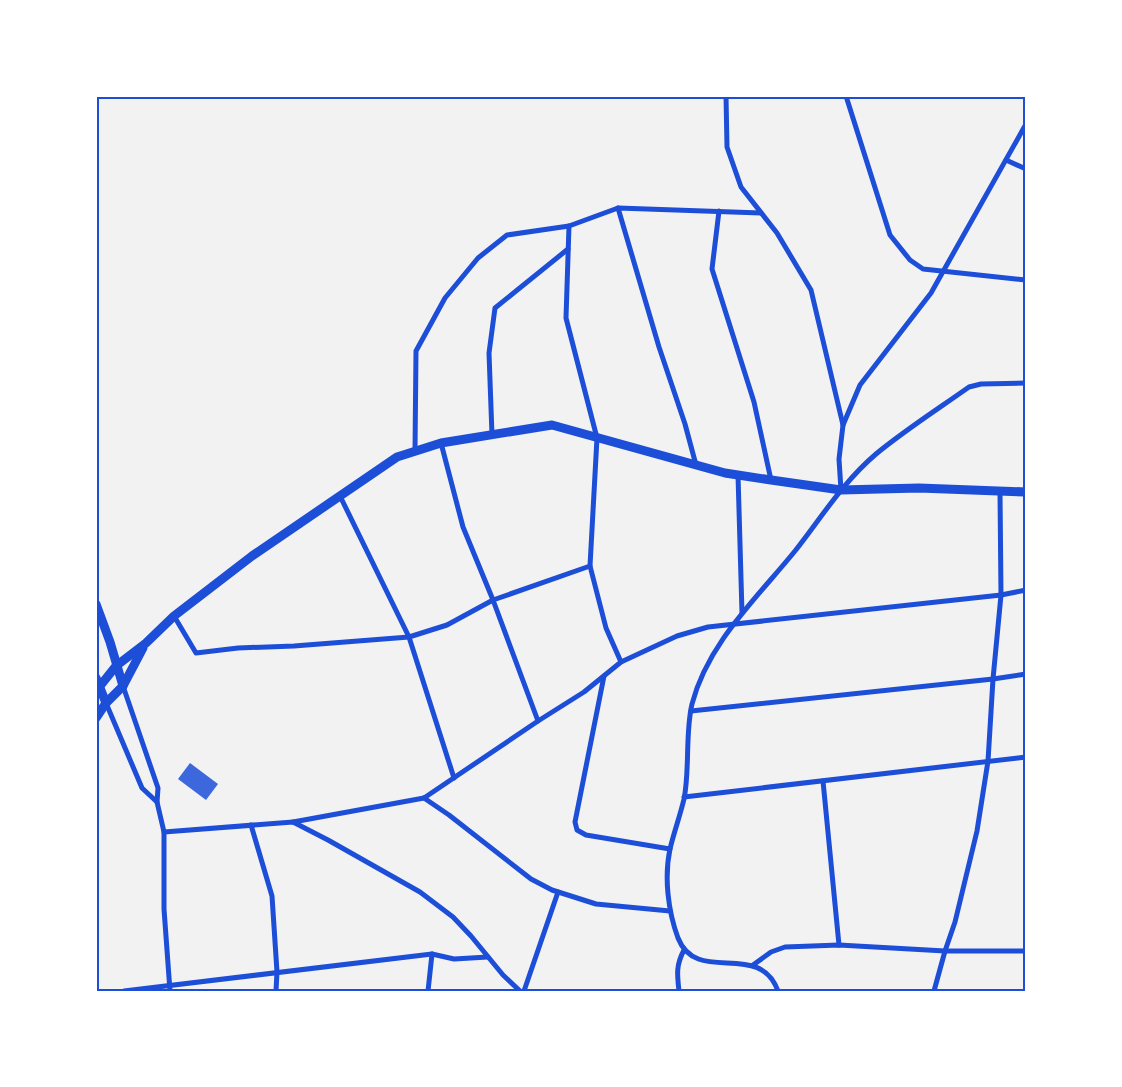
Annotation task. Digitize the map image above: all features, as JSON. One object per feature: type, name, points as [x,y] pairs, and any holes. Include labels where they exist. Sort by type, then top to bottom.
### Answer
[{"type":"street","points":[[726,96],[727,147],[741,187],[777,232],[811,290],[843,424]]},
{"type":"street","points":[[846,96],[890,235],[910,260],[923,269],[1026,280]]},
{"type":"street","points":[[841,490],[839,459],[843,424],[860,385],[931,293],[1026,124]]},
{"type":"street","points":[[1006,160],[1026,169]]},
{"type":"street","points":[[414,451],[416,351],[445,298],[478,258],[507,235],[568,226],[618,208],[761,212]]},
{"type":"street","points":[[618,208],[696,465]]},
{"type":"street","points":[[719,211],[712,269],[754,402],[771,480]]},
{"type":"street","points":[[568,226],[566,318],[597,438],[590,566],[606,628],[621,662]]},
{"type":"street","points":[[492,435],[489,352],[495,308],[568,249]]},
{"type":"street","points":[[778,991],[774,980],[765,971],[754,965],[712,962],[694,958],[684,950],[678,938],[670,911],[667,871],[670,849],[684,798],[692,704],[711,656],[742,613],[795,551],[841,490],[876,455],[969,387],[981,384],[1026,383]]},
{"type":"street","points":[[98,689],[116,666],[146,643],[174,616],[252,556],[397,457],[441,443],[552,425],[738,475],[841,490],[919,488],[1026,492],[1026,485]]},
{"type":"street","points":[[441,443],[463,527],[494,600],[538,721]]},
{"type":"street","points":[[738,475],[742,613]]},
{"type":"street","points":[[934,991],[955,922],[977,831],[988,760],[1001,596],[1000,491]]},
{"type":"street","points":[[340,496],[408,637],[454,778]]},
{"type":"street","points":[[174,616],[196,653],[238,648],[294,646],[408,637],[447,625],[494,600],[590,566]]},
{"type":"street","points":[[164,832],[293,822],[424,798],[584,692],[621,662],[677,636],[708,627],[732,626],[1001,596],[1026,590]]},
{"type":"street","points":[[96,604],[158,788],[157,802],[164,832],[164,909],[169,988]]},
{"type":"street","points":[[96,718],[123,686],[146,643]]},
{"type":"street","points":[[691,711],[1026,674]]},
{"type":"street","points":[[605,675],[575,822],[578,830],[586,835],[670,849]]},
{"type":"street","points":[[96,678],[98,689],[142,788],[157,802]]},
{"type":"street","points":[[684,798],[1026,756]]},
{"type":"street","points":[[823,781],[838,945]]},
{"type":"street","points":[[424,798],[531,879],[558,892],[596,904],[670,911]]},
{"type":"street","points":[[293,822],[420,892],[453,917],[503,975],[520,991]]},
{"type":"street","points":[[251,825],[272,896],[277,972],[276,991]]},
{"type":"street","points":[[524,991],[558,892]]},
{"type":"street","points":[[754,965],[771,952],[786,948],[838,945],[945,951],[1026,951]]},
{"type":"street","points":[[679,991],[677,977],[678,962],[684,950]]},
{"type":"street","points":[[124,991],[169,988],[277,972],[432,954],[454,959],[488,957]]},
{"type":"street","points":[[428,991],[432,954]]},
{"type":"building","points":[[190,763],[218,784],[206,800],[178,779]]}]
